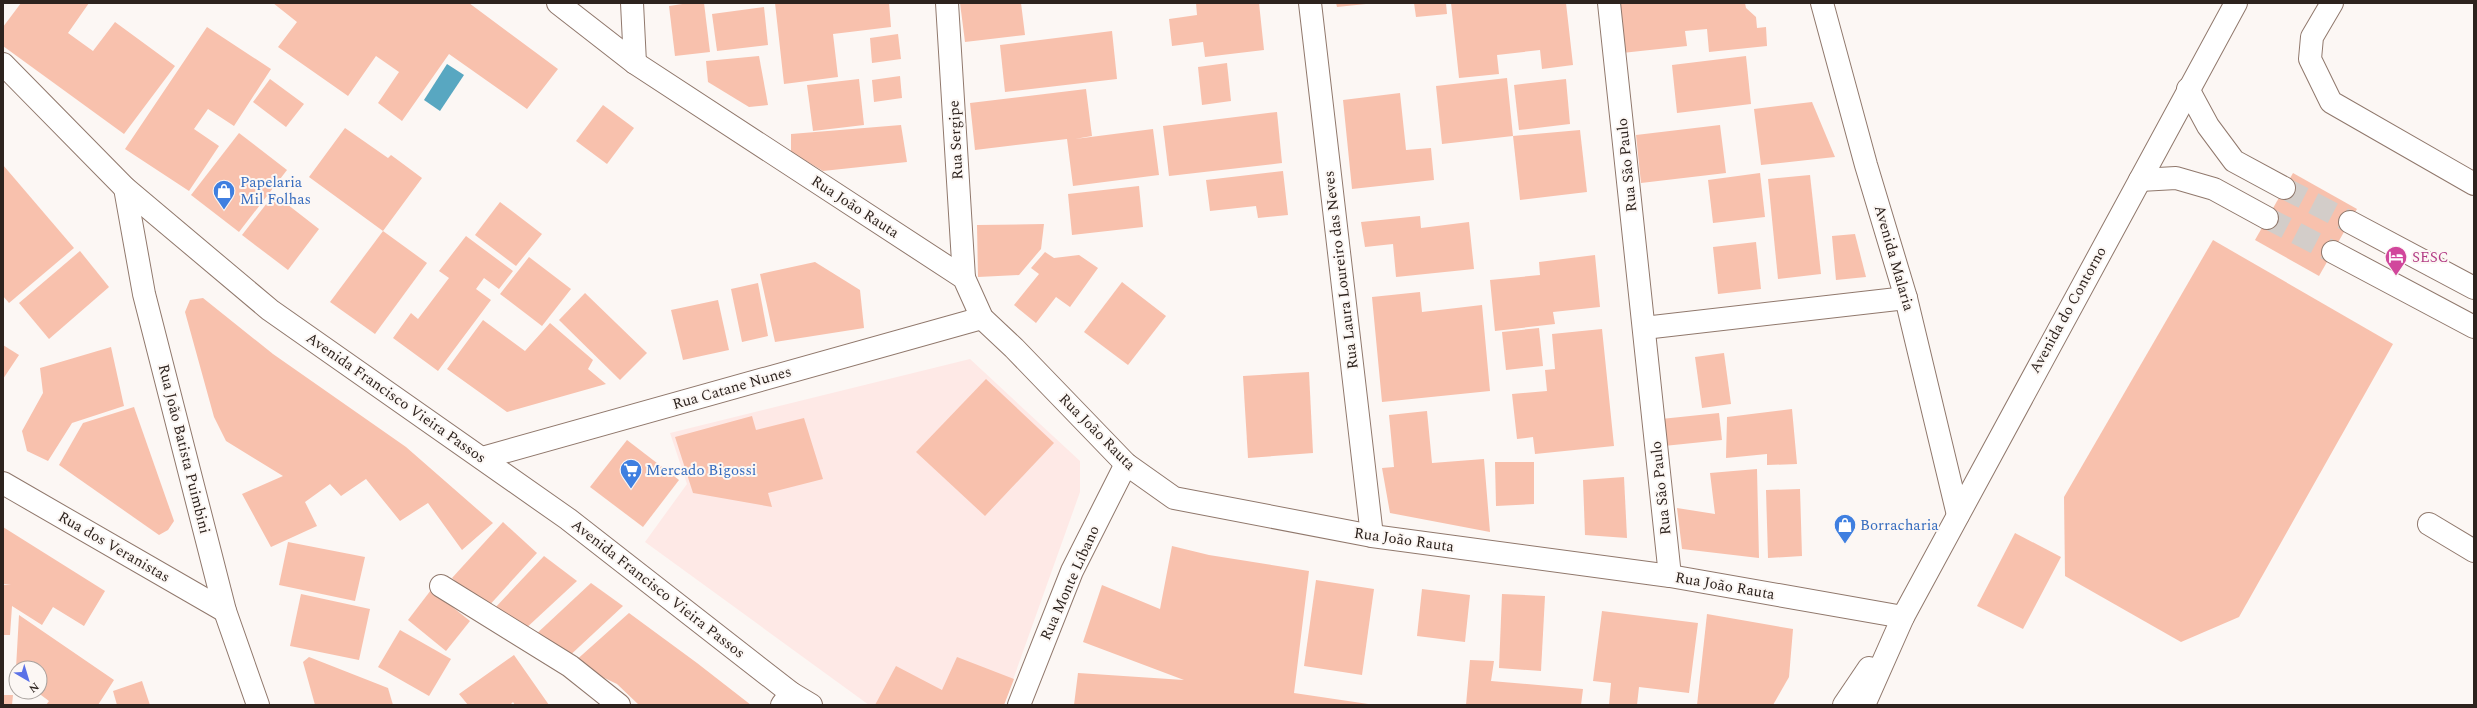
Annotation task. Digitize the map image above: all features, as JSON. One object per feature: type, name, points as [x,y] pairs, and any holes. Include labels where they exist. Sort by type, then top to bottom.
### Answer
[{"type":"street","name":"Rua João Rauta","points":[[558,3],[635,63],[964,278],[982,318],[1014,348],[1126,464],[1174,498],[1372,536],[1670,576],[1903,617]]},
{"type":"street","points":[[632,3],[635,63]]},
{"type":"street","name":"Rua Sergipe","points":[[947,3],[964,278]]},
{"type":"street","name":"Rua Laura Loureiro das Neves","points":[[1310,3],[1372,536]]},
{"type":"street","name":"Rua São Paulo","points":[[1610,3],[1670,576]]},
{"type":"street","name":"Avenida Malaria","points":[[1822,3],[1866,165],[1906,298],[1958,515]]},
{"type":"street","name":"Avenida do Contorno","points":[[1864,705],[1903,617],[2236,3]]},
{"type":"street","points":[[2332,3],[2312,37],[2310,59],[2331,102],[2474,184]]},
{"type":"street","name":"Avenida Francisco Vieira Passos","points":[[3,64],[125,188],[270,310],[568,519],[786,699],[811,705]]},
{"type":"street","points":[[2188,89],[2208,126],[2234,161],[2284,188]]},
{"type":"street","points":[[2140,180],[2176,178],[2214,189],[2267,218]]},
{"type":"street","name":"Rua João Batista Puimbini","points":[[125,188],[144,294],[225,611],[258,705]]},
{"type":"street","points":[[2350,222],[2474,288]]},
{"type":"street","points":[[2332,252],[2474,327]]},
{"type":"street","points":[[1644,328],[1906,298]]},
{"type":"street","name":"Rua Catane Nunes","points":[[482,458],[982,318]]},
{"type":"street","name":"Rua Monte Líbano","points":[[1019,705],[1072,571],[1126,464]]},
{"type":"street","name":"Rua dos Veranistas","points":[[3,483],[225,611]]},
{"type":"street","points":[[2428,524],[2474,551]]},
{"type":"street","points":[[441,586],[570,666],[619,705]]},
{"type":"street","name":"Avenida do Contorno","points":[[1844,705],[1903,617]]},
{"type":"shaded area","points":[[970,359],[1080,461],[1080,492],[1004,705],[869,705],[645,542],[687,484],[670,433]]},
{"type":"water","points":[[447,64],[464,75],[440,111],[424,100]]},
{"type":"building","points":[[21,3],[89,3],[68,33],[93,51],[115,22],[175,66],[124,134],[3,46],[3,27]]},
{"type":"building","points":[[273,3],[469,3],[558,69],[527,109],[449,54],[402,121],[378,103],[399,72],[376,56],[348,96],[278,47],[297,22]]},
{"type":"building","points":[[689,3],[704,3],[710,52],[675,56],[669,6]]},
{"type":"building","points":[[775,3],[889,3],[891,27],[833,34],[838,77],[784,84]]},
{"type":"building","points":[[960,3],[1021,3],[1025,35],[965,42]]},
{"type":"building","points":[[1196,3],[1259,3],[1264,50],[1205,57],[1203,42],[1172,46],[1169,19],[1197,15]]},
{"type":"building","points":[[1336,3],[1366,3],[1366,4],[1337,7]]},
{"type":"building","points":[[1414,3],[1446,3],[1447,14],[1416,17]]},
{"type":"building","points":[[1451,3],[1566,3],[1573,65],[1542,69],[1540,50],[1497,55],[1499,74],[1459,78]]},
{"type":"building","points":[[1617,3],[1745,3],[1746,8],[1756,17],[1757,28],[1766,27],[1767,46],[1709,52],[1707,29],[1685,31],[1687,46],[1622,53]]},
{"type":"building","points":[[764,7],[768,45],[717,51],[712,14]]},
{"type":"building","points":[[207,27],[271,69],[234,126],[208,109],[194,129],[219,146],[189,191],[125,149]]},
{"type":"building","points":[[1112,31],[1117,79],[1005,92],[1000,45]]},
{"type":"building","points":[[898,34],[901,59],[872,63],[870,38]]},
{"type":"building","points":[[759,56],[768,105],[749,107],[708,82],[706,61]]},
{"type":"building","points":[[1746,56],[1751,104],[1677,113],[1672,65]]},
{"type":"building","points":[[1227,63],[1231,101],[1202,105],[1198,67]]},
{"type":"building","points":[[900,76],[902,98],[874,102],[872,80]]},
{"type":"building","points":[[1507,78],[1513,136],[1442,144],[1436,86]]},
{"type":"building","points":[[270,79],[304,104],[286,127],[253,102]]},
{"type":"building","points":[[859,79],[864,125],[813,131],[807,85]]},
{"type":"building","points":[[1566,79],[1570,124],[1519,130],[1514,85]]},
{"type":"building","points":[[1086,89],[1092,136],[1075,139],[1153,129],[1159,175],[1073,186],[1067,139],[975,150],[970,103]]},
{"type":"building","points":[[1400,93],[1406,150],[1431,148],[1434,180],[1352,189],[1343,100]]},
{"type":"building","points":[[1812,102],[1835,157],[1761,165],[1754,109]]},
{"type":"building","points":[[603,105],[634,128],[607,164],[576,141]]},
{"type":"building","points":[[1277,112],[1282,163],[1169,176],[1163,126]]},
{"type":"building","points":[[901,125],[907,162],[823,171],[791,152],[791,134]]},
{"type":"building","points":[[1720,125],[1726,173],[1641,183],[1636,135]]},
{"type":"building","points":[[345,128],[388,158],[391,155],[422,178],[383,231],[309,177]]},
{"type":"building","points":[[1580,130],[1587,192],[1520,200],[1513,136]]},
{"type":"building","points":[[239,133],[287,170],[239,232],[191,195]]},
{"type":"building","points":[[3,165],[74,248],[9,303],[3,296]]},
{"type":"building","points":[[1283,171],[1288,215],[1258,218],[1256,206],[1210,211],[1206,180]]},
{"type":"building","points":[[1760,173],[1765,217],[1713,223],[1708,180]]},
{"type":"building","points":[[2293,173],[2357,209],[2319,276],[2255,240]]},
{"type":"building","points":[[1810,175],[1821,274],[1778,279],[1768,179]]},
{"type":"building","points":[[1139,186],[1143,227],[1072,235],[1068,194]]},
{"type":"building","points":[[274,194],[319,229],[288,270],[242,235]]},
{"type":"building","points":[[500,202],[542,234],[516,266],[475,235]]},
{"type":"building","points":[[1420,216],[1421,228],[1469,222],[1474,269],[1396,277],[1393,244],[1365,247],[1361,222]]},
{"type":"building","points":[[1044,224],[1041,249],[1019,275],[978,277],[977,225]]},
{"type":"building","points":[[383,231],[427,263],[375,334],[330,302]]},
{"type":"building","points":[[1855,234],[1866,277],[1836,280],[1832,236]]},
{"type":"building","points":[[466,236],[513,271],[499,289],[484,278],[476,289],[491,300],[438,371],[393,338],[411,313],[418,319],[449,278],[439,271]]},
{"type":"building","points":[[2213,240],[2393,344],[2239,617],[2181,642],[2065,576],[2064,497]]},
{"type":"building","points":[[1756,242],[1761,289],[1718,294],[1713,247]]},
{"type":"building","points":[[80,251],[109,287],[49,339],[19,303]]},
{"type":"building","points":[[1045,252],[1054,258],[1079,255],[1098,268],[1070,307],[1056,297],[1036,323],[1014,305],[1039,274],[1031,268]]},
{"type":"building","points":[[1595,255],[1600,307],[1553,312],[1555,324],[1495,331],[1490,280],[1540,275],[1539,262]]},
{"type":"building","points":[[529,257],[571,289],[542,326],[500,294]]},
{"type":"building","points":[[815,262],[860,290],[864,328],[775,342],[760,274]]},
{"type":"building","points":[[1122,282],[1166,316],[1128,365],[1084,332]]},
{"type":"building","points":[[758,283],[768,336],[742,342],[731,289]]},
{"type":"building","points":[[1420,292],[1422,312],[1482,305],[1490,391],[1382,402],[1372,297]]},
{"type":"building","points":[[585,293],[647,353],[620,380],[559,320]]},
{"type":"building","points":[[203,298],[273,354],[406,447],[493,523],[462,550],[428,503],[400,521],[366,479],[341,496],[330,484],[305,502],[317,526],[271,547],[242,494],[283,476],[226,441],[214,417],[185,312],[190,300]]},
{"type":"building","points":[[718,300],[729,350],[683,360],[671,310]]},
{"type":"building","points":[[483,320],[525,351],[550,323],[593,360],[588,369],[606,384],[507,412],[447,369]]},
{"type":"building","points":[[1539,328],[1543,366],[1506,370],[1502,332]]},
{"type":"building","points":[[1602,329],[1614,446],[1535,454],[1533,437],[1517,439],[1512,394],[1547,391],[1545,370],[1555,369],[1552,334]]},
{"type":"building","points":[[3,345],[19,355],[3,379]]},
{"type":"building","points":[[111,347],[124,406],[72,423],[48,461],[27,451],[22,431],[43,393],[40,368]]},
{"type":"building","points":[[1724,353],[1731,404],[1702,408],[1695,357]]},
{"type":"building","points":[[1309,372],[1313,453],[1248,458],[1243,376]]},
{"type":"building","points":[[986,379],[1054,443],[985,516],[916,452]]},
{"type":"building","points":[[134,407],[174,521],[168,530],[159,535],[59,465],[83,423]]},
{"type":"building","points":[[1792,409],[1797,464],[1767,465],[1767,454],[1726,458],[1727,417]]},
{"type":"building","points":[[1427,411],[1432,463],[1484,459],[1490,532],[1390,513],[1382,468],[1394,467],[1389,415]]},
{"type":"building","points":[[1719,413],[1722,440],[1664,446],[1661,419]]},
{"type":"building","points":[[752,416],[756,430],[804,418],[823,479],[768,493],[772,507],[693,493],[675,437]]},
{"type":"building","points":[[627,440],[679,480],[643,527],[590,487]]},
{"type":"building","points":[[1495,462],[1534,462],[1534,504],[1496,506]]},
{"type":"building","points":[[1757,469],[1759,558],[1682,549],[1677,508],[1715,514],[1710,473]]},
{"type":"building","points":[[1624,477],[1627,538],[1585,535],[1583,480]]},
{"type":"building","points":[[1800,489],[1802,556],[1768,558],[1766,490]]},
{"type":"building","points":[[503,522],[537,553],[486,609],[452,578]]},
{"type":"building","points":[[3,527],[105,591],[84,626],[53,607],[42,625],[12,606],[10,635],[3,635],[3,585],[11,585],[3,584]]},
{"type":"building","points":[[2015,533],[2061,557],[2023,629],[1977,606]]},
{"type":"building","points":[[288,542],[365,557],[355,601],[279,585]]},
{"type":"building","points":[[1172,546],[1209,555],[1309,571],[1294,693],[1375,705],[1074,705],[1078,673],[1184,680],[1083,642],[1102,585],[1160,609]]},
{"type":"building","points":[[544,556],[577,581],[523,631],[493,610]]},
{"type":"building","points":[[1316,580],[1374,589],[1362,675],[1304,666]]},
{"type":"building","points":[[591,583],[623,606],[565,660],[533,637]]},
{"type":"building","points":[[1422,589],[1470,595],[1465,642],[1417,636]]},
{"type":"building","points":[[431,590],[470,621],[446,651],[408,620]]},
{"type":"building","points":[[301,594],[370,609],[359,660],[290,646]]},
{"type":"building","points":[[1502,594],[1545,596],[1541,671],[1499,668]]},
{"type":"building","points":[[1602,611],[1698,623],[1689,693],[1639,687],[1637,705],[1609,705],[1611,683],[1593,681]]},
{"type":"building","points":[[629,613],[751,705],[639,705],[617,684],[573,663]]},
{"type":"building","points":[[1707,614],[1793,629],[1789,677],[1773,705],[1697,705]]},
{"type":"building","points":[[19,615],[114,680],[98,705],[46,705],[49,701],[48,700],[48,660],[16,660]]},
{"type":"building","points":[[400,630],[451,659],[429,696],[378,667]]},
{"type":"building","points":[[514,655],[549,705],[515,705],[513,702],[510,705],[468,705],[459,694]]},
{"type":"building","points":[[309,657],[388,688],[393,705],[315,705],[303,662]]},
{"type":"building","points":[[957,657],[1014,679],[1004,705],[875,705],[896,666],[942,690]]},
{"type":"building","points":[[1470,660],[1494,661],[1491,681],[1583,689],[1581,705],[1466,705]]},
{"type":"building","points":[[142,681],[150,705],[117,705],[113,691]]},
{"type":"building","points":[[3,695],[8,695],[8,700],[12,700],[12,705],[3,705]]},
{"type":"tunnel","points":[[2284,188],[2350,222]]},
{"type":"tunnel","points":[[2267,218],[2333,252]]},
{"type":"place","name":"Papelaria Mil Folhas","points":[[224,210]]},
{"type":"place","name":"SESC","points":[[2396,276]]},
{"type":"place","name":"Mercado Bigossi","points":[[631,490]]},
{"type":"place","name":"Borracharia","points":[[1845,544]]}]
